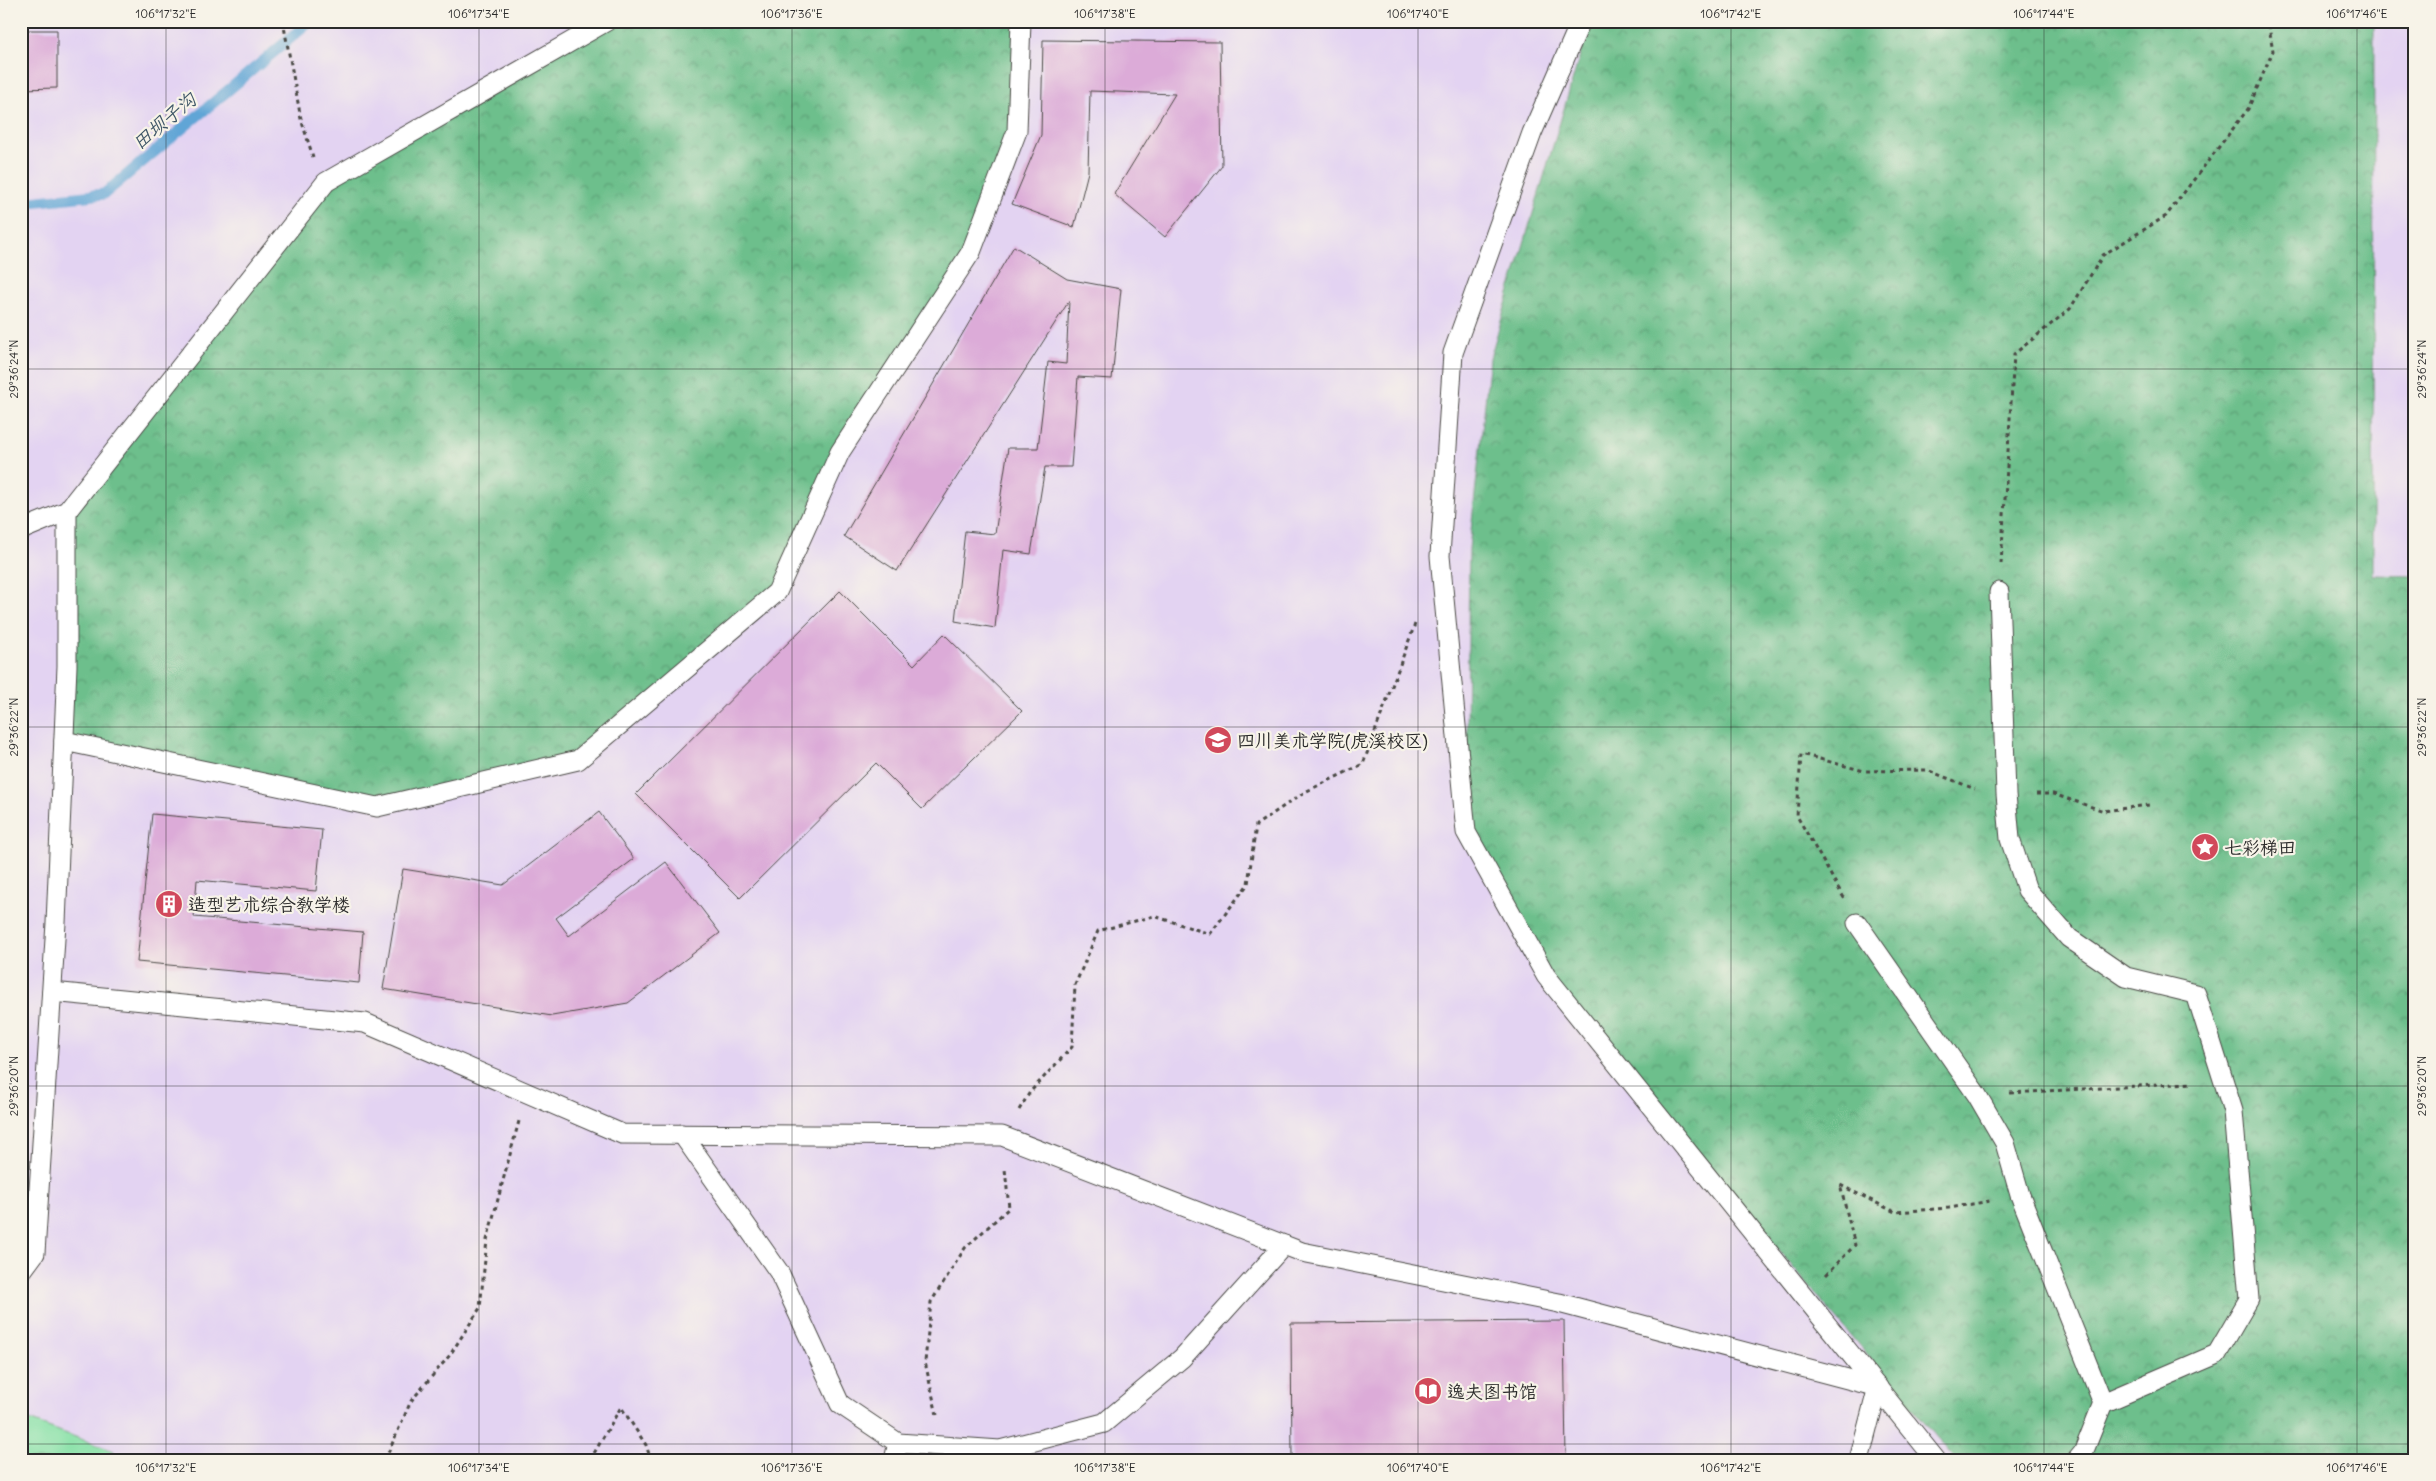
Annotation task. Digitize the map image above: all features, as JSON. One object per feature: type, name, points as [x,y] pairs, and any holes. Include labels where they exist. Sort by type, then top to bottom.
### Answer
[{"type":"lane","points":[[21,530],[67,511],[326,182],[607,21]]},
{"type":"lane","points":[[64,742],[378,807],[578,760],[777,592],[840,452],[971,252],[1017,131],[1021,21]]},
{"type":"lane","points":[[1581,21],[1532,133],[1453,353],[1440,556],[1466,832],[1546,976],[1936,1460]]},
{"type":"lane","points":[[21,1272],[35,1253],[52,992],[67,666],[67,511]]},
{"type":"lane","points":[[2000,592],[2006,794],[2010,839],[2027,890],[2069,938],[2126,977],[2196,994],[2233,1111],[2249,1299],[2217,1354],[2103,1403]]},
{"type":"lane","points":[[1857,923],[1977,1095],[2004,1143],[2020,1195],[2103,1403],[2083,1453],[2077,1460]]},
{"type":"lane","points":[[52,992],[365,1023],[622,1134],[1002,1136],[1302,1252],[1559,1303],[1878,1387]]},
{"type":"lane","points":[[682,1134],[779,1272],[840,1404],[903,1449],[1000,1450],[1104,1423],[1182,1358],[1284,1245]]},
{"type":"lane","points":[[1859,1460],[1878,1387]]},
{"type":"path","points":[[283,21],[301,119],[309,150],[326,182]]},
{"type":"path","points":[[2000,592],[2014,354],[2070,309],[2103,255],[2166,216],[2178,201],[2248,109],[2273,52],[2268,21]]},
{"type":"path","points":[[903,1449],[939,1421],[925,1362],[931,1302],[965,1248],[1009,1208],[1002,1136],[1030,1092],[1072,1047],[1075,985],[1098,931],[1154,916],[1210,934],[1248,884],[1256,825],[1305,792],[1363,764],[1416,619]]},
{"type":"path","points":[[1857,923],[1797,816],[1800,754],[1864,770],[1927,770],[1975,789],[2006,794],[2053,794],[2104,810],[2149,805]]},
{"type":"path","points":[[1977,1095],[2223,1081]]},
{"type":"path","points":[[385,1460],[411,1401],[450,1355],[480,1308],[487,1240],[520,1120],[539,1098]]},
{"type":"path","points":[[1805,1297],[1855,1245],[1840,1184],[1895,1212],[1949,1208],[2020,1195]]},
{"type":"path","points":[[590,1460],[621,1407],[646,1445],[651,1460]]},
{"type":"shaded area","name":"四川美术学院(虎溪校区)","points":[[21,21],[2415,21],[2415,1460],[21,1460]]},
{"type":"green space","points":[[607,21],[1021,21],[1017,131],[971,252],[840,452],[777,592],[578,760],[377,807],[64,742],[67,511],[326,182]]},
{"type":"green space","points":[[1590,21],[2374,21],[2373,575],[2415,576],[2415,1460],[1956,1460],[1563,996],[1466,832],[1469,549],[1490,358]]},
{"type":"green space","points":[[26,1419],[114,1451],[110,1460],[21,1460],[21,1428]]},
{"type":"building","points":[[21,30],[57,30],[57,88],[21,89]]},
{"type":"building","points":[[1043,40],[1220,42],[1222,166],[1165,237],[1114,194],[1175,94],[1090,91],[1088,172],[1074,227],[1012,204],[1041,135]]},
{"type":"building","points":[[1014,246],[1067,279],[1121,289],[1112,379],[1078,377],[1071,467],[1045,467],[1031,554],[1003,550],[995,628],[955,621],[965,531],[995,534],[1008,448],[1038,448],[1048,362],[1066,364],[1069,301],[897,571],[844,536]]},
{"type":"building","points":[[840,591],[914,665],[944,634],[1022,711],[922,809],[876,763],[740,898],[636,794]]},
{"type":"building","points":[[599,812],[634,859],[556,918],[569,936],[666,862],[720,933],[628,1003],[552,1016],[383,989],[403,869],[503,885]]},
{"type":"building","name":"造型艺术综合教学楼","points":[[152,814],[322,830],[316,891],[197,880],[194,917],[363,932],[359,983],[137,962]]},
{"type":"building","name":"逸夫图书馆","points":[[1564,1321],[1566,1460],[1292,1460],[1291,1323]]},
{"type":"waterway","name":"田坝子沟","points":[[21,203],[104,194],[311,21]]},
{"type":"place","name":"四川美术学院(虎溪校区)","points":[[1218,740]]},
{"type":"place","name":"七彩梯田","points":[[2205,847]]},
{"type":"place","name":"造型艺术综合教学楼","points":[[169,904]]},
{"type":"place","name":"逸夫图书馆","points":[[1428,1391]]}]
